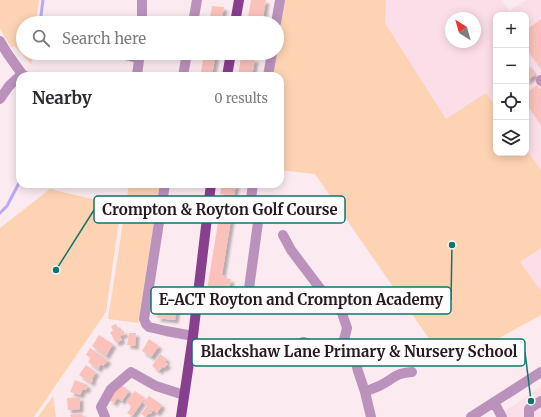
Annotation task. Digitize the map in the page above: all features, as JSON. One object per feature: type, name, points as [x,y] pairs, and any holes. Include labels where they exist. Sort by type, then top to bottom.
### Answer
[{"type":"main road","points":[[236,16],[238,0]]},
{"type":"main road","points":[[228,72],[229,60]]},
{"type":"main road","points":[[181,417],[193,336],[210,188]]},
{"type":"street","points":[[142,0],[142,16]]},
{"type":"street","points":[[194,16],[197,0]]},
{"type":"street","points":[[277,16],[280,0]]},
{"type":"street","points":[[0,40],[7,54],[21,72]]},
{"type":"street","points":[[137,72],[138,60]]},
{"type":"street","points":[[184,72],[186,60]]},
{"type":"street","points":[[269,72],[270,60]]},
{"type":"street","points":[[0,99],[9,86],[16,80]]},
{"type":"street","points":[[164,188],[144,319],[149,327],[193,336]]},
{"type":"street","points":[[249,214],[252,188]]},
{"type":"street","points":[[208,206],[259,215],[248,296]]},
{"type":"street","points":[[283,235],[291,250],[322,291],[342,313],[347,328],[344,340],[336,346],[324,349],[303,342]]},
{"type":"street","points":[[344,340],[352,348],[365,392],[370,416],[359,417]]},
{"type":"street","points":[[105,417],[101,407],[111,390],[131,372],[156,386],[184,395]]},
{"type":"street","points":[[365,392],[383,384],[401,373],[412,372]]},
{"type":"street","points":[[471,417],[541,372]]},
{"type":"street","points":[[528,417],[529,409],[541,401]]},
{"type":"street","points":[[494,402],[502,417]]},
{"type":"shaded area","points":[[0,0],[39,0],[37,16],[16,16],[16,48],[14,46],[11,47],[0,29]]},
{"type":"shaded area","points":[[284,0],[502,0],[510,12],[526,0],[541,0],[541,315],[448,366],[315,174],[284,170],[284,72],[274,72],[275,60],[284,60],[284,16],[282,16]]},
{"type":"shaded area","points":[[284,0],[386,0],[385,23],[446,119],[486,93],[493,103],[493,156],[529,156],[529,153],[541,170],[541,248],[520,262],[541,291],[541,315],[448,366],[315,174],[284,170],[284,72],[274,72],[275,60],[284,60],[284,16],[282,16]]},
{"type":"shaded area","points":[[128,188],[159,188],[138,323],[108,319]]},
{"type":"shaded area","points":[[50,189],[121,206],[106,312],[34,417],[0,417],[0,228]]},
{"type":"shaded area","points":[[541,387],[541,417],[496,417],[500,414]]},
{"type":"shaded area","points":[[53,396],[56,417],[38,417]]},
{"type":"building","points":[[251,0],[266,0],[263,16],[248,16]]},
{"type":"building","points":[[212,6],[224,7],[222,16],[210,16]]},
{"type":"building","points":[[541,19],[541,69],[529,52],[529,28]]},
{"type":"building","points":[[203,60],[215,60],[213,72],[201,72]]},
{"type":"building","points":[[241,60],[255,60],[253,72],[239,72]]},
{"type":"building","points":[[529,67],[535,75],[529,79]]},
{"type":"building","points":[[537,85],[541,92],[541,125],[529,107],[529,91]]},
{"type":"building","points":[[221,188],[235,188],[234,196],[220,194]]},
{"type":"building","points":[[220,211],[232,213],[222,275],[225,276],[224,278],[231,279],[229,290],[224,290],[223,292],[207,290]]},
{"type":"building","points":[[168,291],[179,292],[175,320],[157,318],[158,314],[165,315]]},
{"type":"building","points":[[116,324],[120,332],[123,330],[125,334],[120,336],[122,340],[116,343],[110,332],[113,331],[111,326]]},
{"type":"building","points":[[129,333],[136,333],[135,346],[127,345]]},
{"type":"building","points":[[99,335],[113,344],[106,356],[92,346]]},
{"type":"building","points":[[149,339],[159,346],[151,357],[142,351]]},
{"type":"building","points":[[90,348],[108,360],[103,366],[101,364],[98,369],[88,362],[91,358],[86,355]]},
{"type":"building","points":[[160,354],[167,359],[165,362],[168,364],[164,368],[162,367],[159,371],[152,366]]},
{"type":"building","points":[[86,365],[96,372],[91,383],[79,375]]},
{"type":"building","points":[[75,380],[88,385],[86,390],[83,389],[80,395],[70,392]]},
{"type":"building","points":[[120,384],[129,391],[122,401],[117,398],[114,403],[109,400]]},
{"type":"building","points":[[135,391],[145,398],[132,416],[127,413],[132,406],[126,402]]},
{"type":"building","points":[[149,396],[162,405],[157,413],[153,410],[151,414],[149,413],[145,417],[141,414],[147,406],[143,403]]},
{"type":"building","points":[[80,397],[80,409],[68,410],[67,398]]},
{"type":"building","points":[[82,413],[83,417],[71,417],[70,415]]},
{"type":"waterway","points":[[41,16],[43,0]]},
{"type":"waterway","points":[[0,213],[7,206],[16,188]]},
{"type":"place","name":"E-ACT Royton and Crompton Academy","points":[[452,245]]},
{"type":"place","name":"Crompton & Royton Golf Course","points":[[56,270]]},
{"type":"place","name":"Blackshaw Lane Primary & Nursery School","points":[[531,401]]}]
